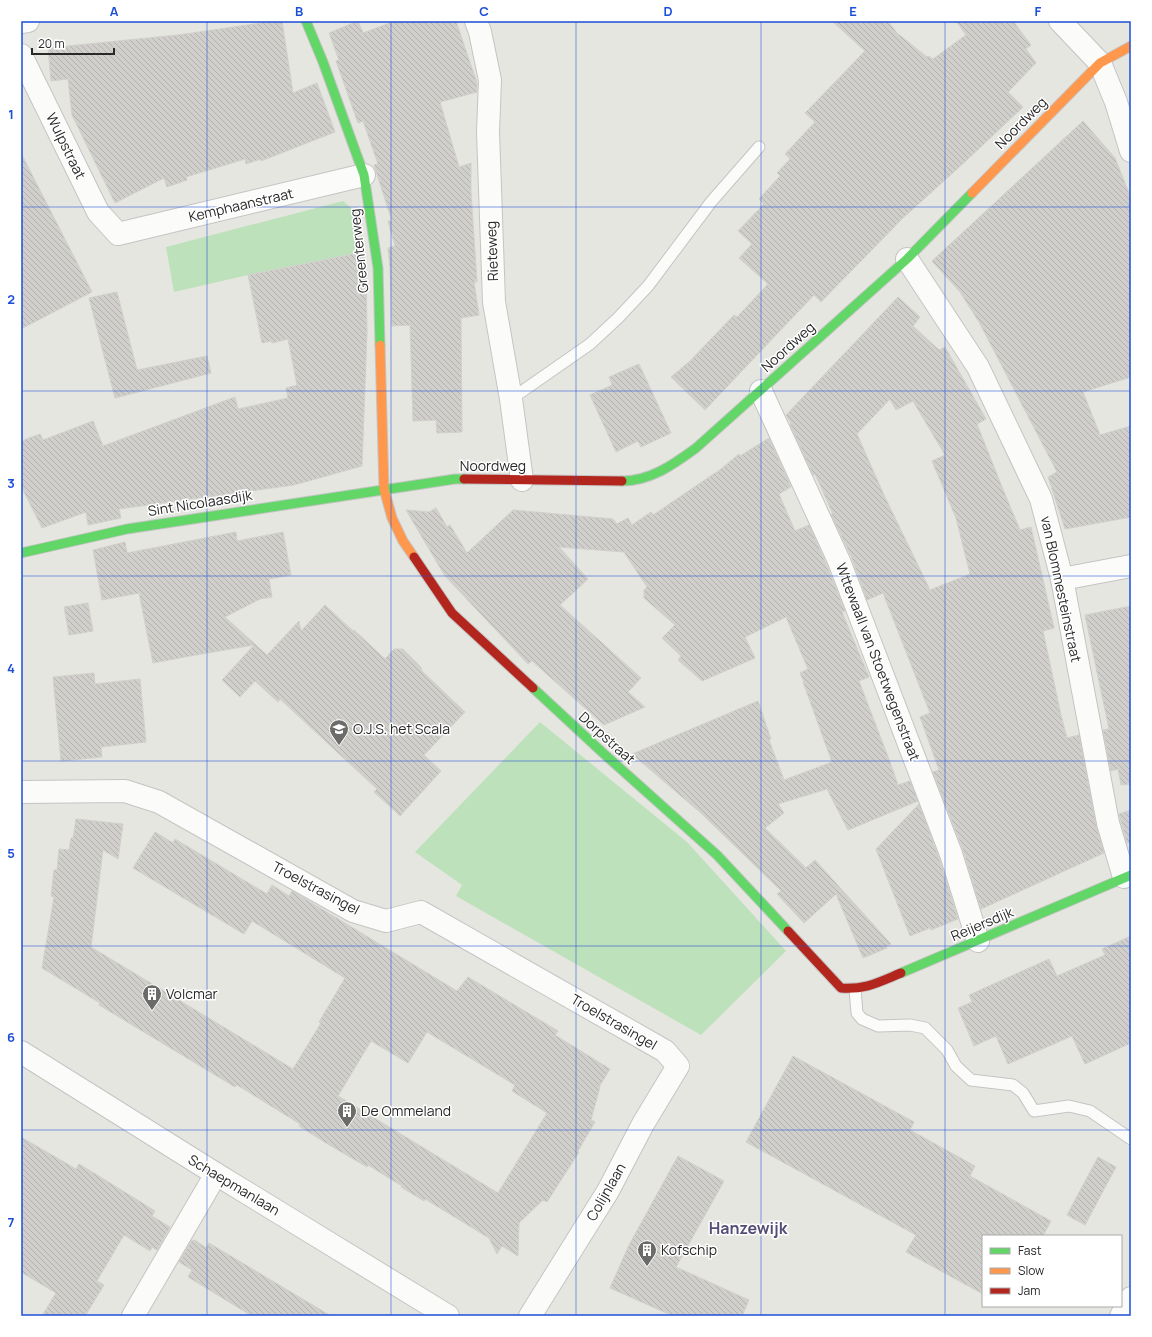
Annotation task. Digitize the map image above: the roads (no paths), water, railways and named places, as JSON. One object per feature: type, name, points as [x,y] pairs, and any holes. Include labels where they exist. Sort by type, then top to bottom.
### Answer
[{"type":"street","points":[[21,22],[28,21]]},
{"type":"street","name":"Greenterweg","points":[[306,21],[323,62],[364,175],[378,268],[384,489]]},
{"type":"street","name":"Rieteweg","points":[[476,21],[480,32],[490,80],[488,132],[494,302],[511,399],[522,480]]},
{"type":"street","points":[[1060,21],[1100,63],[1116,102],[1131,151]]},
{"type":"street","name":"Noordweg","points":[[384,489],[455,479],[626,481],[648,477],[668,468],[696,448],[907,259],[1100,63],[1131,46]]},
{"type":"street","name":"Wulpstraat","points":[[21,54],[98,212],[118,234]]},
{"type":"street","name":"Kemphaanstraat","points":[[118,234],[364,175]]},
{"type":"street","name":"van Blommesteinstraat","points":[[907,259],[978,367],[1041,500],[1062,578],[1108,823],[1128,876]]},
{"type":"street","name":"Wttewaall van Stoetwegenstraat","points":[[761,390],[840,561],[951,854],[978,941]]},
{"type":"street","name":"Sint Nicolaasdijk","points":[[21,553],[127,529],[384,489]]},
{"type":"street","name":"Dorpstraat","points":[[384,489],[392,518],[403,541],[452,614],[603,753],[717,855],[841,988]]},
{"type":"street","points":[[1062,578],[1131,566]]},
{"type":"street","name":"Troelstrasingel","points":[[21,792],[125,791],[159,802],[353,911],[386,921],[421,912],[665,1051],[678,1066]]},
{"type":"street","name":"Reijersdijk","points":[[841,988],[866,987],[978,941],[1128,876]]},
{"type":"street","name":"Schaepmanlaan","points":[[21,1052],[216,1174],[448,1316]]},
{"type":"street","name":"Colijnlaan","points":[[530,1316],[608,1191],[643,1124],[678,1066]]},
{"type":"street","points":[[133,1316],[216,1174]]},
{"type":"street","points":[[1121,1316],[1131,1298]]},
{"type":"lane","points":[[511,399],[590,344],[618,318],[648,286],[711,202],[759,147]]},
{"type":"lane","points":[[855,988],[857,1014],[862,1019],[878,1026],[910,1025],[925,1028],[947,1050],[956,1066],[972,1080],[1013,1085],[1023,1093],[1034,1111],[1069,1106],[1090,1111],[1131,1139]]},
{"type":"place","name":"O.J.S. het Scala","points":[[339,746]]},
{"type":"place","name":"Volcmar","points":[[152,1011]]},
{"type":"place","name":"De Ommeland","points":[[347,1128]]},
{"type":"place","name":"Kofschip","points":[[647,1267]]},
{"type":"district","name":"Hanzewijk","points":[[748,1228]]}]
